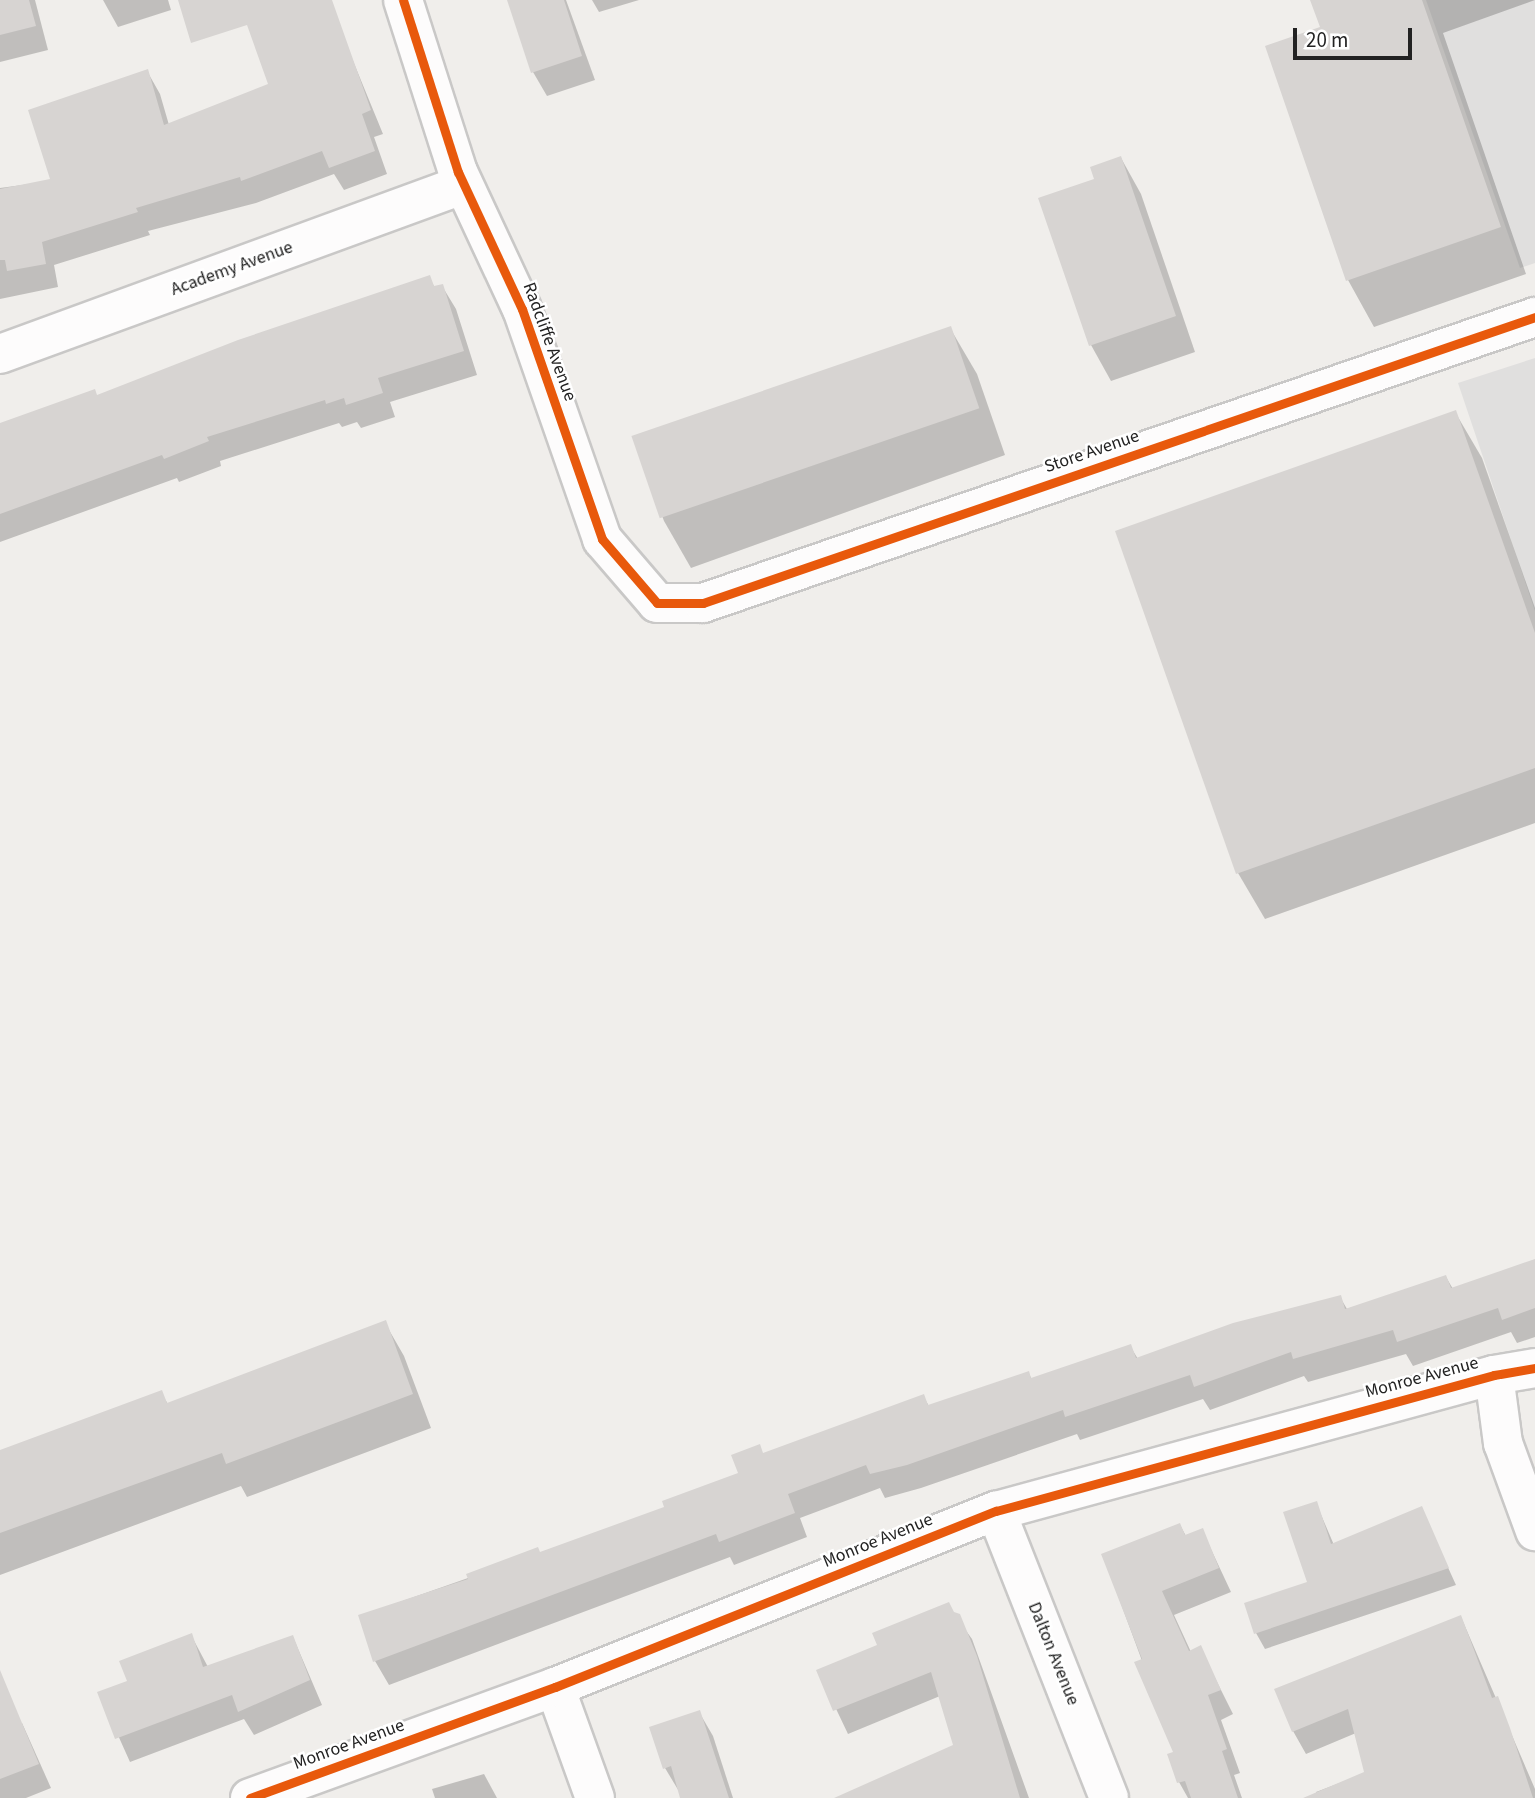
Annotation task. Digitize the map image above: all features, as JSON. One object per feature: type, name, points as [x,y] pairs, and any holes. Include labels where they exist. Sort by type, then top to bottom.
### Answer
[{"type":"street","name":"Radcliffe Avenue","points":[[403,0],[463,185],[522,309],[602,539],[657,603]]},
{"type":"street","name":"Academy Avenue","points":[[0,354],[463,185]]},
{"type":"street","name":"Store Avenue","points":[[657,603],[703,603],[1535,317]]},
{"type":"street","name":"Monroe Avenue","points":[[250,1798],[555,1687],[996,1511],[1494,1375],[1535,1368]]},
{"type":"street","points":[[1494,1375],[1503,1443],[1535,1531]]},
{"type":"street","name":"Dalton Avenue","points":[[996,1511],[1109,1798]]},
{"type":"street","points":[[555,1687],[594,1798]]},
{"type":"shaded area","points":[[1426,0],[1535,0],[1535,263],[1520,268]]},
{"type":"shaded area","points":[[1535,358],[1535,611],[1458,383]]},
{"type":"building","points":[[0,0],[29,0],[36,26],[0,35]]},
{"type":"building","points":[[178,0],[332,0],[371,110],[362,114],[375,151],[329,168],[322,151],[241,181],[240,177],[136,208],[138,212],[42,242],[46,264],[7,271],[5,260],[0,260],[0,189],[50,179],[28,110],[148,69],[164,125],[268,84],[247,25],[191,43]]},
{"type":"building","points":[[507,0],[564,0],[582,56],[531,73]]},
{"type":"building","points":[[1310,0],[1422,0],[1501,227],[1346,281],[1265,46],[1320,27]]},
{"type":"building","points":[[1121,156],[1176,316],[1089,346],[1038,198],[1094,179],[1090,167]]},
{"type":"building","points":[[430,275],[434,286],[443,284],[464,351],[378,378],[383,393],[346,405],[344,398],[326,404],[325,400],[207,437],[209,441],[164,459],[162,455],[0,514],[0,423],[95,389],[97,395],[238,340]]},
{"type":"building","points":[[951,326],[979,408],[660,518],[631,436]]},
{"type":"building","points":[[1456,410],[1535,633],[1535,768],[1236,874],[1115,531]]},
{"type":"building","points":[[1535,1259],[1535,1308],[1502,1320],[1498,1308],[1397,1342],[1393,1330],[1293,1359],[1291,1352],[1194,1387],[1190,1375],[1065,1417],[1063,1410],[907,1465],[870,1474],[866,1465],[788,1494],[795,1513],[719,1542],[716,1534],[373,1662],[358,1615],[468,1579],[466,1574],[538,1547],[540,1552],[664,1507],[662,1501],[738,1473],[731,1455],[760,1444],[763,1453],[924,1394],[928,1405],[1029,1371],[1031,1378],[1131,1344],[1136,1358],[1233,1323],[1341,1295],[1345,1309],[1446,1275],[1451,1288]]},
{"type":"building","points":[[386,1320],[413,1394],[226,1464],[222,1453],[0,1533],[0,1450],[162,1390],[167,1403]]},
{"type":"building","points":[[1317,1501],[1331,1544],[1422,1506],[1449,1568],[1254,1634],[1244,1603],[1307,1582],[1283,1512]]},
{"type":"building","points":[[1180,1523],[1185,1535],[1203,1528],[1219,1568],[1162,1591],[1189,1651],[1201,1645],[1221,1690],[1208,1695],[1227,1749],[1222,1751],[1238,1798],[1191,1798],[1185,1781],[1177,1783],[1167,1754],[1173,1752],[1134,1662],[1142,1659],[1101,1554]]},
{"type":"building","points":[[949,1602],[954,1612],[960,1614],[977,1656],[1020,1798],[834,1798],[953,1745],[931,1672],[833,1711],[816,1670],[877,1645],[872,1633]]},
{"type":"building","points":[[1461,1615],[1492,1698],[1498,1696],[1533,1798],[1303,1798],[1364,1772],[1348,1709],[1292,1732],[1274,1689]]},
{"type":"building","points":[[192,1633],[203,1667],[293,1635],[310,1680],[238,1712],[232,1695],[115,1739],[97,1692],[127,1681],[119,1661]]},
{"type":"building","points":[[0,1670],[39,1764],[0,1779]]},
{"type":"building","points":[[700,1710],[729,1798],[680,1798],[671,1766],[663,1769],[649,1727]]},
{"type":"cycle path","points":[[403,0],[458,172],[522,309],[602,539],[657,603],[703,603],[1535,317]]},
{"type":"cycle path","points":[[250,1798],[555,1687],[996,1511],[1494,1375],[1535,1368]]}]
